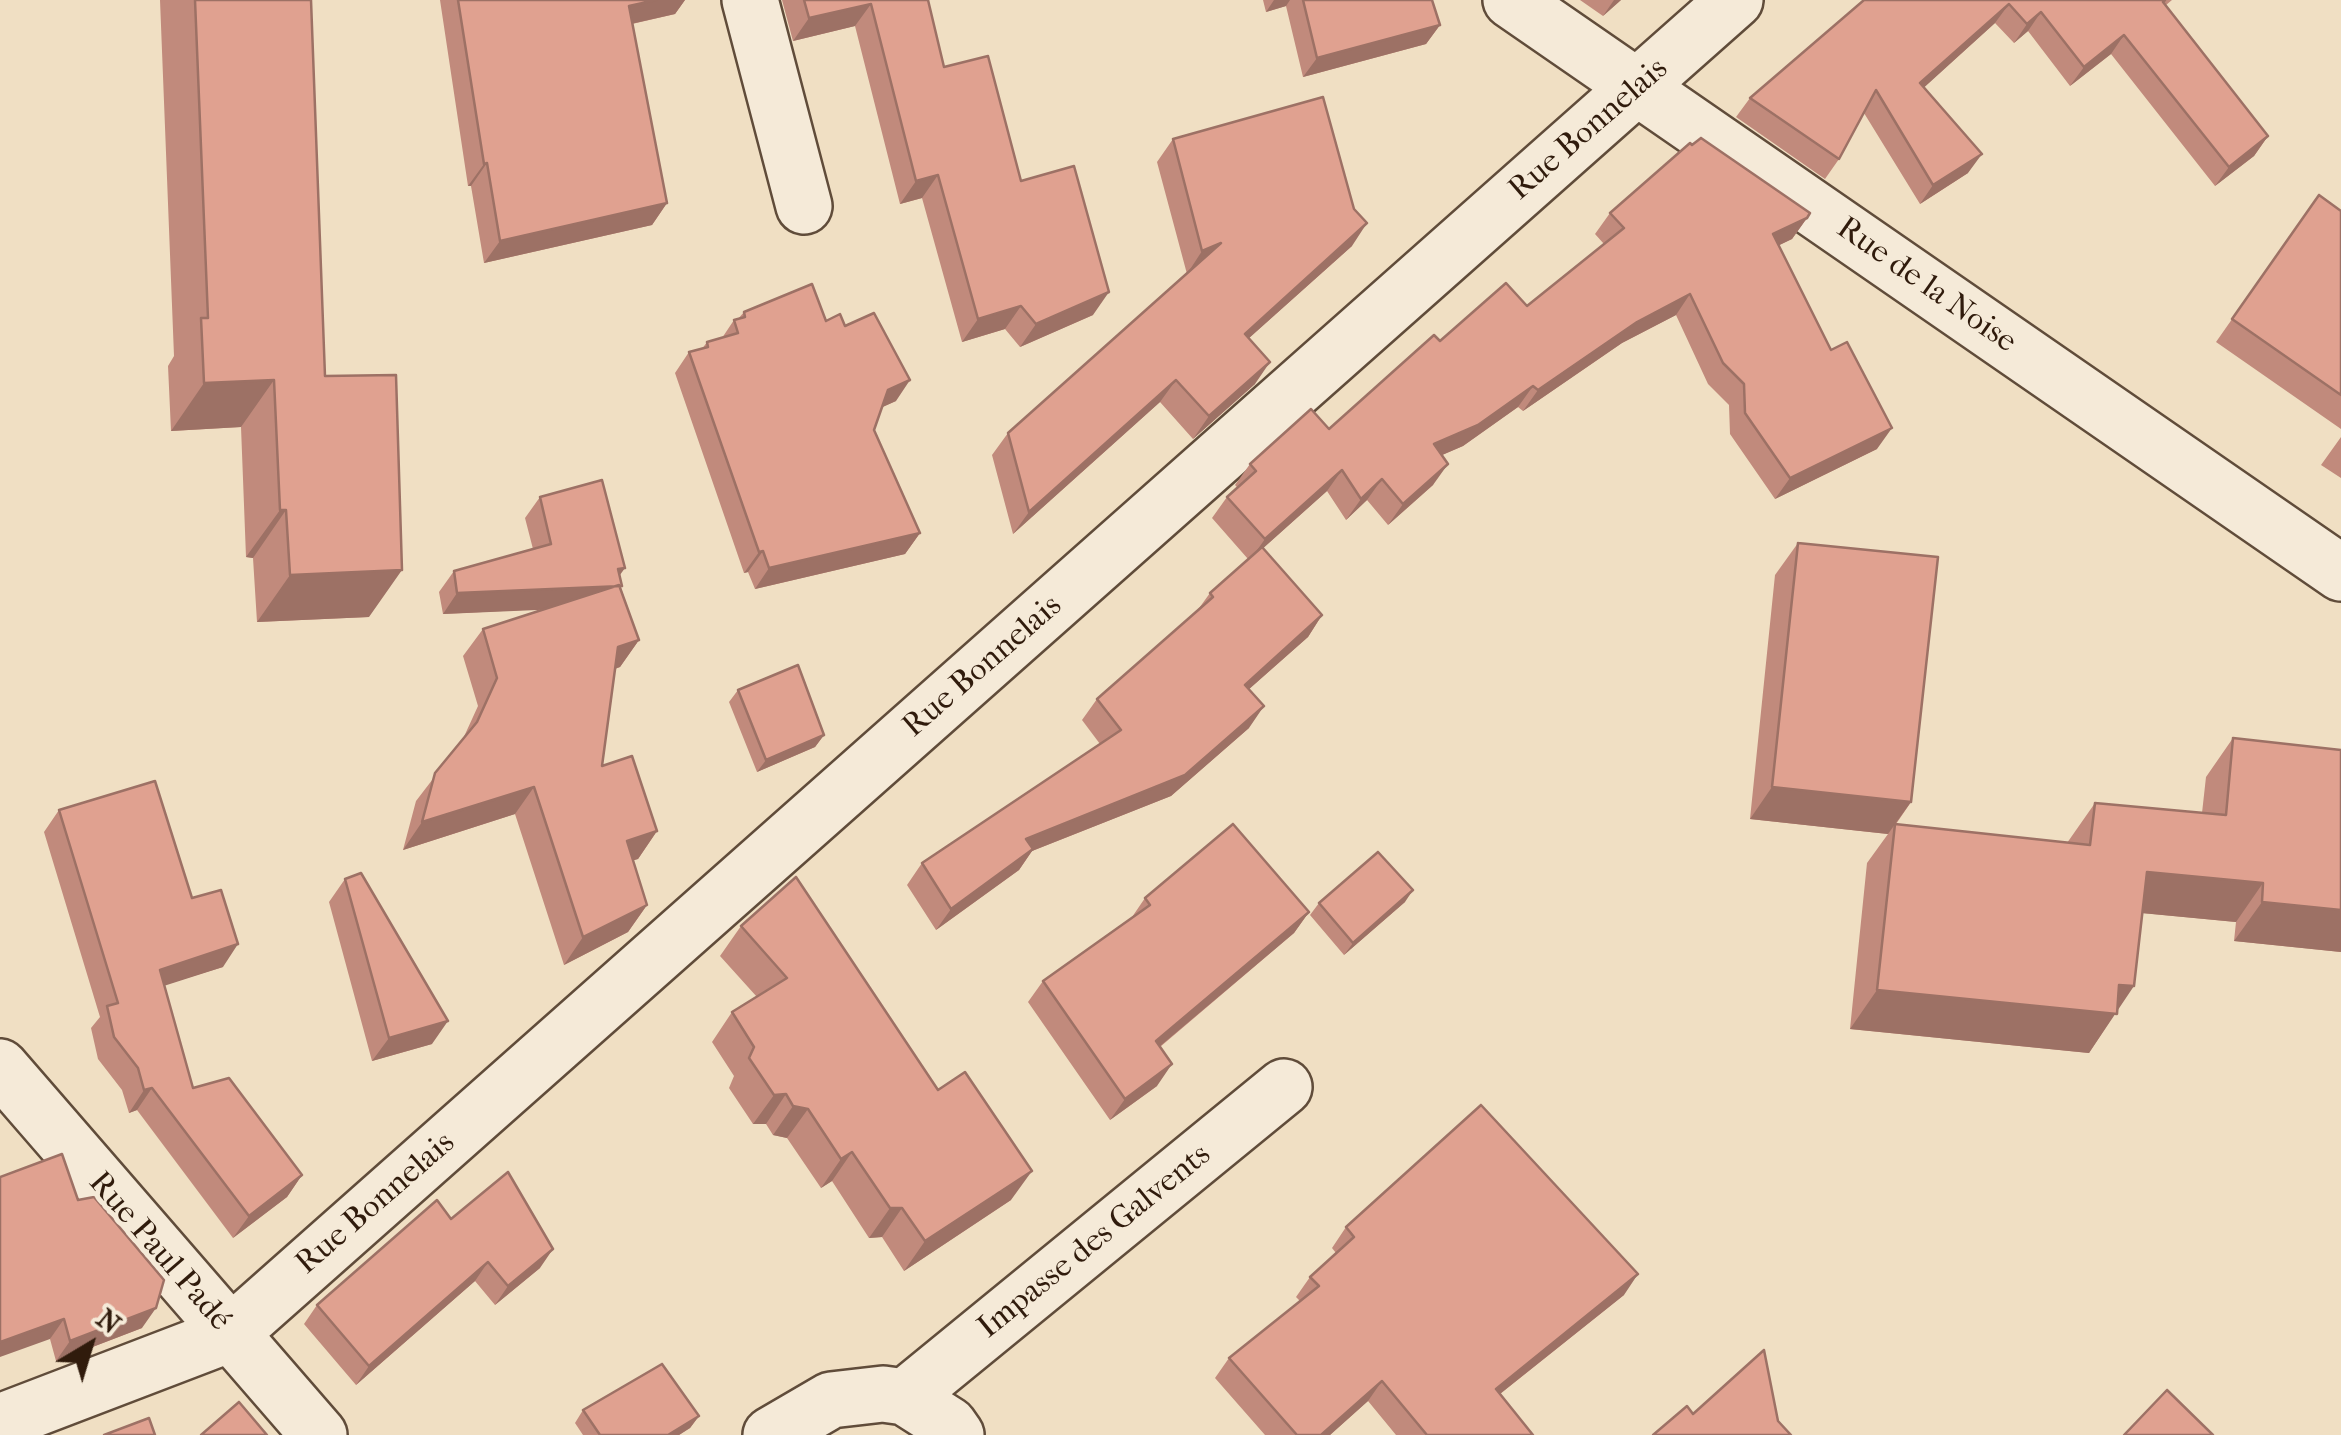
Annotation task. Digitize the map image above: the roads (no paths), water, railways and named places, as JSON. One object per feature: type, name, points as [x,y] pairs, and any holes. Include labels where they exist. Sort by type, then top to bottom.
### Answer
[{"type":"street","points":[[750,0],[804,206]]},
{"type":"street","name":"Rue de la Noise","points":[[1511,0],[2341,573]]},
{"type":"street","name":"Rue Bonnelais","points":[[230,1334],[1735,0]]},
{"type":"street","name":"Rue Paul Padé","points":[[0,1067],[319,1435]]},
{"type":"street","name":"Impasse des Galvents","points":[[906,1398],[1284,1086]]},
{"type":"street","points":[[0,1422],[230,1334]]},
{"type":"street","points":[[771,1435],[830,1400],[883,1394],[906,1398],[949,1426],[956,1435]]}]
